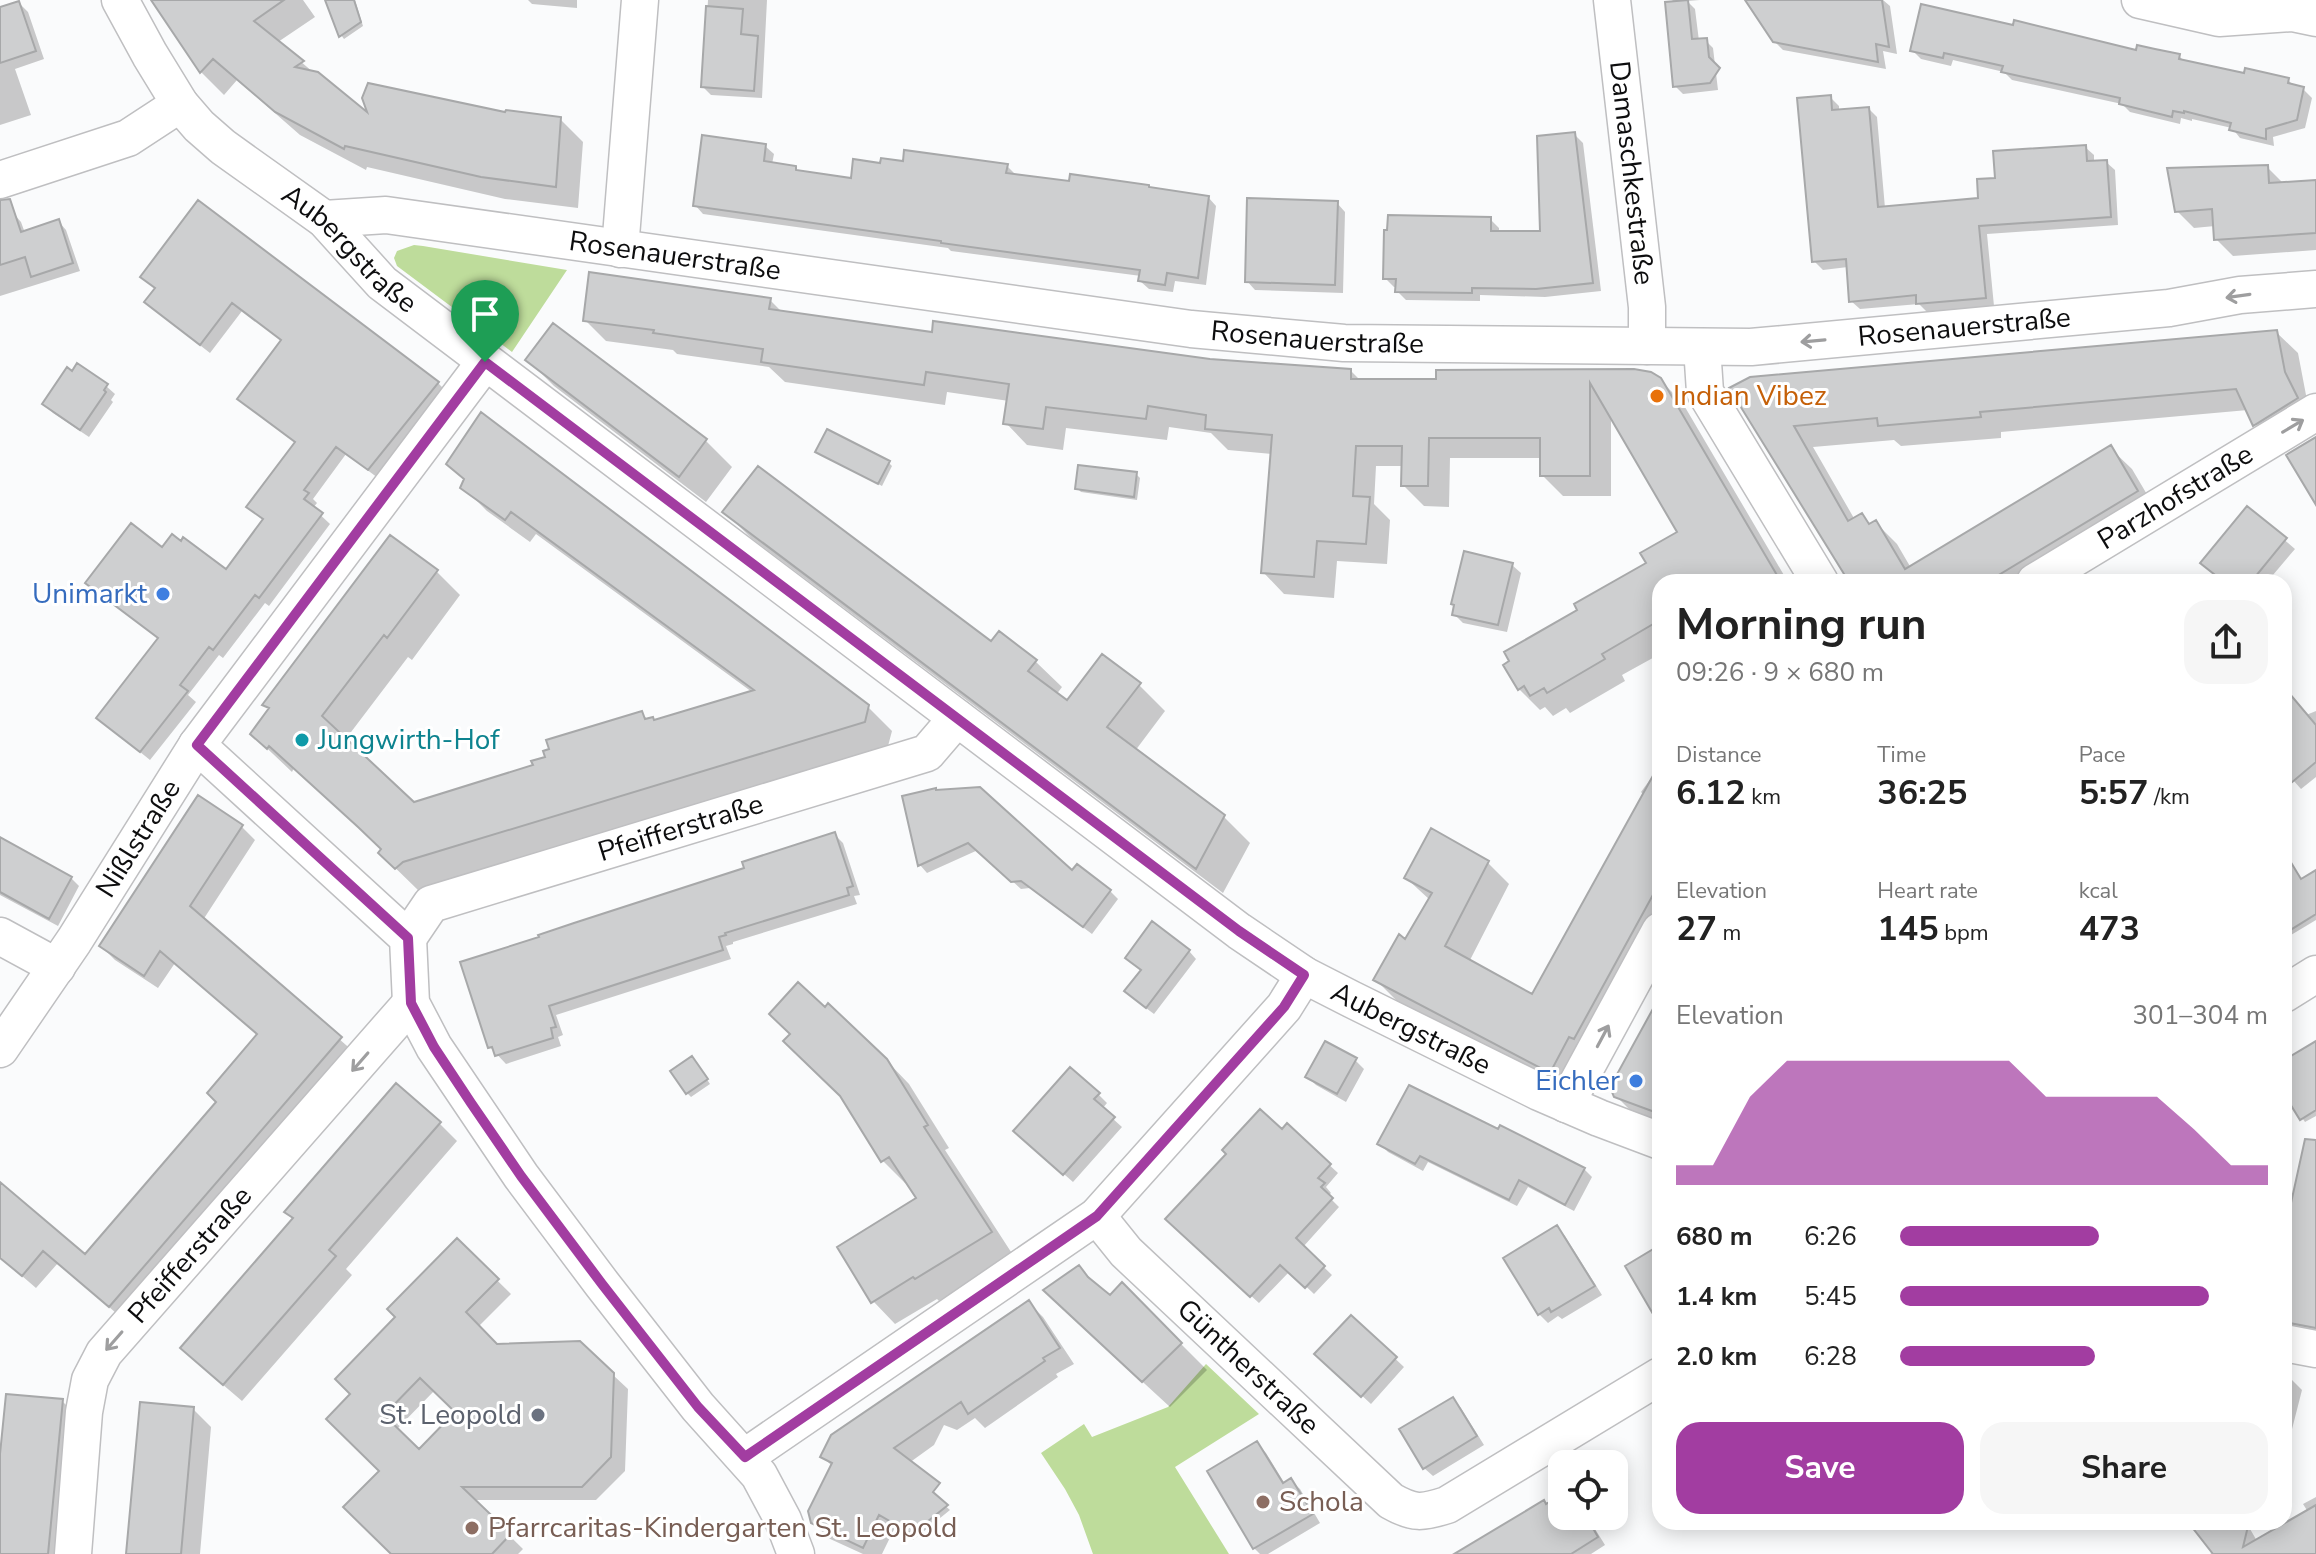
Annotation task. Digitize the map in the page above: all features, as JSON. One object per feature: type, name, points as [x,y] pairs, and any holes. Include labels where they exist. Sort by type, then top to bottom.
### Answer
[{"type":"street","name":"Aubergstraße","points":[[120,0],[180,104],[199,126],[223,147],[324,219],[382,283],[1239,931],[1304,975],[1566,1104],[1652,1138]]},
{"type":"street","points":[[620,249],[640,0]]},
{"type":"street","name":"Damaschkestraße","points":[[1612,0],[1647,307],[1647,346]]},
{"type":"street","points":[[2140,0],[2219,18],[2292,13],[2316,18]]},
{"type":"street","points":[[0,180],[128,138],[180,104]]},
{"type":"street","name":"Rosenauerstraße","points":[[324,219],[386,215],[1191,329],[1344,343],[1751,347],[2169,308],[2240,295],[2316,289]]},
{"type":"street","points":[[1702,347],[1705,392],[1815,574]]},
{"type":"street","name":"Nißlstraße","points":[[0,1049],[57,967],[197,745],[485,362]]},
{"type":"street","name":"Parzhofstraße","points":[[2048,574],[2316,412]]},
{"type":"street","name":"Pfeifferstraße","points":[[408,938],[431,904],[927,753],[957,718]]},
{"type":"street","points":[[197,745],[408,938],[411,1003],[434,1047],[521,1176],[602,1284],[698,1407],[745,1457],[772,1497],[796,1554]]},
{"type":"street","points":[[0,936],[57,967]]},
{"type":"street","points":[[1566,1104],[1652,946]]},
{"type":"street","points":[[2292,989],[2316,974]]},
{"type":"street","points":[[745,1457],[1097,1216],[1284,1007],[1304,975]]},
{"type":"street","name":"Pfeifferstraße","points":[[73,1554],[84,1412],[90,1380],[104,1353],[411,1003]]},
{"type":"street","name":"Güntherstraße","points":[[1097,1216],[1126,1252],[1391,1501],[1406,1510],[1426,1512],[1447,1505],[1652,1381]]},
{"type":"street","points":[[2292,1344],[2316,1349]]},
{"type":"green space","points":[[414,245],[567,270],[512,352],[397,266],[394,258],[397,251]]},
{"type":"green space","points":[[1206,1364],[1259,1414],[1175,1467],[1229,1554],[1093,1554],[1079,1515],[1041,1453],[1084,1424],[1092,1437],[1168,1407]]},
{"type":"building","points":[[151,0],[284,0],[254,21],[304,61],[295,67],[318,72],[367,112],[362,98],[368,83],[505,112],[561,117],[556,187],[481,177],[345,146],[344,149],[275,112],[213,59],[200,73]]},
{"type":"building","points":[[325,0],[354,0],[361,22],[339,37]]},
{"type":"building","points":[[1688,0],[1692,39],[1707,38],[1709,57],[1720,68],[1710,83],[1673,87],[1665,2]]},
{"type":"building","points":[[1745,0],[1882,0],[1889,47],[1876,44],[1878,62],[1773,42]]},
{"type":"building","points":[[19,1],[36,51],[0,63],[0,7]]},
{"type":"building","points":[[1921,4],[2013,25],[2014,20],[2136,50],[2137,45],[2180,54],[2179,59],[2244,73],[2245,68],[2289,78],[2288,83],[2304,87],[2297,120],[2266,129],[2266,139],[2229,130],[2231,123],[2184,111],[2173,111],[2172,117],[2119,104],[2120,98],[2001,72],[2003,66],[1944,53],[1943,58],[1910,51]]},
{"type":"building","points":[[706,6],[743,9],[741,34],[758,36],[754,91],[701,87]]},
{"type":"building","points":[[1831,95],[1832,110],[1869,107],[1878,207],[1978,198],[1977,179],[1995,178],[1993,151],[2086,145],[2087,161],[2107,160],[2111,217],[1979,226],[1986,298],[1916,304],[1916,295],[1849,302],[1846,259],[1812,262],[1797,98]]},
{"type":"building","points":[[1575,132],[1593,283],[1536,289],[1472,288],[1472,293],[1395,292],[1396,279],[1383,279],[1384,230],[1387,230],[1388,215],[1491,217],[1491,231],[1540,231],[1537,136]]},
{"type":"building","points":[[702,135],[766,144],[764,161],[796,166],[796,170],[851,178],[853,159],[880,163],[881,158],[903,161],[904,150],[1008,164],[1006,173],[1069,181],[1070,174],[1209,196],[1198,278],[1167,273],[1165,285],[1138,281],[1140,270],[693,206]]},
{"type":"building","points":[[2268,165],[2269,183],[2316,180],[2316,233],[2214,240],[2212,209],[2175,212],[2167,168]]},
{"type":"building","points":[[1247,198],[1338,201],[1335,285],[1245,282]]},
{"type":"building","points":[[10,199],[21,232],[59,219],[73,263],[31,277],[25,257],[0,265],[0,200]]},
{"type":"building","points":[[198,200],[439,382],[368,470],[336,447],[304,490],[309,493],[304,499],[323,513],[259,598],[255,595],[213,650],[209,647],[180,685],[188,691],[140,752],[96,718],[158,638],[85,583],[131,523],[162,547],[172,534],[181,541],[183,537],[226,569],[263,519],[246,507],[295,442],[237,399],[281,340],[232,303],[200,345],[144,302],[155,288],[140,277]]},
{"type":"building","points":[[589,272],[771,298],[769,309],[932,332],[933,321],[1210,359],[1351,369],[1351,379],[1436,379],[1436,370],[1634,369],[1651,372],[1661,378],[1776,574],[1652,574],[1652,625],[1602,654],[1605,659],[1547,693],[1544,688],[1530,696],[1524,686],[1518,690],[1503,665],[1509,661],[1504,652],[1577,610],[1574,604],[1646,563],[1640,553],[1677,532],[1590,383],[1590,476],[1540,476],[1540,438],[1429,438],[1428,486],[1401,486],[1402,446],[1356,446],[1353,496],[1370,497],[1366,544],[1317,541],[1314,577],[1261,573],[1272,435],[1205,429],[1206,415],[1148,406],[1146,419],[1046,407],[1043,429],[1003,424],[1009,384],[926,372],[924,385],[761,362],[763,349],[583,321]]},
{"type":"building","points":[[553,323],[707,439],[679,477],[525,360]]},
{"type":"building","points":[[2277,330],[2285,372],[2298,398],[2253,426],[2236,389],[1980,412],[1981,417],[1878,426],[1877,418],[1794,426],[1848,521],[1862,513],[1869,524],[1876,520],[1905,569],[2111,445],[2138,491],[2000,574],[1844,574],[1729,388],[1750,377]]},
{"type":"building","points":[[77,363],[108,384],[104,390],[106,392],[80,430],[42,404],[67,367],[72,371]]},
{"type":"building","points":[[481,412],[869,705],[865,722],[403,862],[395,869],[378,853],[381,849],[358,827],[269,746],[267,749],[250,734],[269,708],[262,705],[390,535],[438,570],[322,716],[414,802],[533,765],[531,761],[545,757],[543,751],[549,749],[546,740],[642,711],[645,719],[653,717],[654,720],[754,690],[511,512],[505,520],[460,488],[464,479],[446,464]]},
{"type":"building","points":[[827,429],[890,461],[878,484],[815,452]]},
{"type":"building","points":[[2316,437],[2316,505],[2286,455]]},
{"type":"building","points":[[1078,465],[1137,472],[1134,497],[1075,489]]},
{"type":"building","points":[[758,466],[991,641],[999,631],[1037,660],[1028,671],[1067,700],[1102,654],[1141,683],[1107,727],[1225,815],[1196,869],[722,512]]},
{"type":"building","points":[[2247,506],[2287,538],[2258,574],[2214,574],[2200,563]]},
{"type":"building","points":[[1464,551],[1513,563],[1498,625],[1452,615],[1454,605],[1451,604]]},
{"type":"building","points":[[2292,696],[2316,725],[2316,762],[2292,782]]},
{"type":"building","points":[[1652,777],[1652,897],[1574,1039],[1569,1037],[1550,1073],[1373,980],[1399,934],[1405,939],[1432,893],[1404,878],[1431,828],[1489,861],[1445,946],[1532,994]]},
{"type":"building","points":[[980,787],[1072,870],[1077,864],[1111,890],[1083,927],[1021,881],[1011,882],[968,843],[918,866],[902,796],[936,788]]},
{"type":"building","points":[[198,795],[243,825],[190,906],[342,1037],[109,1307],[43,1251],[22,1276],[0,1258],[0,1182],[85,1254],[216,1102],[207,1093],[257,1034],[160,951],[144,976],[99,946]]},
{"type":"building","points":[[835,832],[853,886],[847,888],[849,895],[725,933],[719,937],[723,950],[549,1006],[556,1027],[551,1028],[553,1038],[495,1056],[492,1047],[488,1048],[460,962],[744,868],[742,862]]},
{"type":"building","points":[[0,837],[72,877],[49,919],[0,892]]},
{"type":"building","points":[[2292,864],[2301,879],[2316,870],[2316,914],[2292,929]]},
{"type":"building","points":[[1152,921],[1190,950],[1146,1008],[1124,991],[1141,970],[1125,958]]},
{"type":"building","points":[[798,982],[825,1007],[828,1003],[887,1059],[928,1125],[924,1127],[992,1232],[871,1303],[837,1247],[916,1198],[889,1157],[881,1162],[840,1096],[783,1041],[790,1034],[769,1014]]},
{"type":"building","points":[[1652,1011],[1652,1111],[1614,1097],[1610,1087]]},
{"type":"building","points":[[1325,1041],[1357,1058],[1337,1094],[1305,1077]]},
{"type":"building","points":[[2316,1041],[2316,1110],[2300,1120],[2292,1107],[2292,1055]]},
{"type":"building","points":[[692,1056],[708,1079],[686,1094],[670,1071]]},
{"type":"building","points":[[1070,1067],[1100,1093],[1094,1099],[1115,1117],[1063,1175],[1013,1131]]},
{"type":"building","points":[[396,1083],[441,1122],[329,1250],[336,1256],[223,1385],[180,1348],[293,1218],[284,1212]]},
{"type":"building","points":[[1409,1085],[1498,1129],[1500,1125],[1585,1168],[1565,1205],[1519,1180],[1509,1200],[1420,1156],[1415,1164],[1377,1144]]},
{"type":"building","points":[[1260,1109],[1282,1129],[1287,1123],[1331,1164],[1318,1178],[1325,1183],[1321,1187],[1333,1198],[1296,1238],[1325,1266],[1305,1288],[1280,1265],[1250,1297],[1165,1219],[1226,1154],[1222,1150]]},
{"type":"building","points":[[2305,1139],[2316,1140],[2316,1328],[2292,1324],[2292,1198]]},
{"type":"building","points":[[1557,1225],[1595,1286],[1551,1312],[1549,1308],[1538,1315],[1503,1258]]},
{"type":"building","points":[[457,1238],[499,1279],[466,1312],[497,1344],[580,1341],[614,1373],[611,1457],[582,1487],[462,1487],[511,1534],[492,1554],[391,1554],[343,1507],[379,1471],[326,1419],[350,1394],[335,1379],[395,1317],[387,1309]],"holes":[[[420,1378],[455,1412],[419,1449],[384,1415]]]},
{"type":"building","points":[[1652,1250],[1652,1312],[1625,1266]]},
{"type":"building","points":[[1079,1265],[1110,1295],[1122,1282],[1182,1343],[1142,1382],[1043,1290]]},
{"type":"building","points":[[1029,1300],[1060,1348],[968,1414],[961,1402],[894,1448],[940,1483],[933,1492],[948,1505],[912,1534],[879,1515],[863,1548],[811,1523],[808,1511],[832,1463],[820,1457],[831,1435]]},
{"type":"building","points":[[1351,1315],[1397,1357],[1361,1397],[1314,1354]]},
{"type":"building","points":[[6,1394],[63,1399],[48,1554],[0,1554],[0,1454]]},
{"type":"building","points":[[1453,1397],[1477,1436],[1423,1469],[1399,1429]]},
{"type":"building","points":[[140,1402],[194,1407],[181,1554],[126,1554]]},
{"type":"building","points":[[1257,1441],[1283,1483],[1291,1478],[1313,1514],[1253,1549],[1207,1471]]},
{"type":"building","points":[[1544,1500],[1548,1530],[1594,1530],[1598,1537],[1571,1554],[1454,1554]]},
{"type":"building","points":[[2316,1505],[2316,1554],[2213,1554],[2194,1530],[2247,1530],[2243,1547],[2273,1530],[2292,1530],[2292,1519]]},
{"type":"place","name":"Indian Vibez","points":[[1657,396]]},
{"type":"place","name":"Unimarkt","points":[[163,594]]},
{"type":"place","name":"Jungwirth-Hof","points":[[302,740]]},
{"type":"place","name":"Eichler","points":[[1636,1081]]},
{"type":"place","name":"St. Leopold","points":[[538,1415]]},
{"type":"place","name":"Schola","points":[[1263,1502]]},
{"type":"place","name":"Pfarrcaritas-Kindergarten St. Leopold","points":[[472,1528]]},
{"type":"route","points":[[485,362],[1239,931],[1304,975],[1284,1007],[1097,1216],[745,1457],[698,1407],[602,1284],[521,1176],[434,1047],[411,1003],[408,938],[197,745],[485,362]]}]
